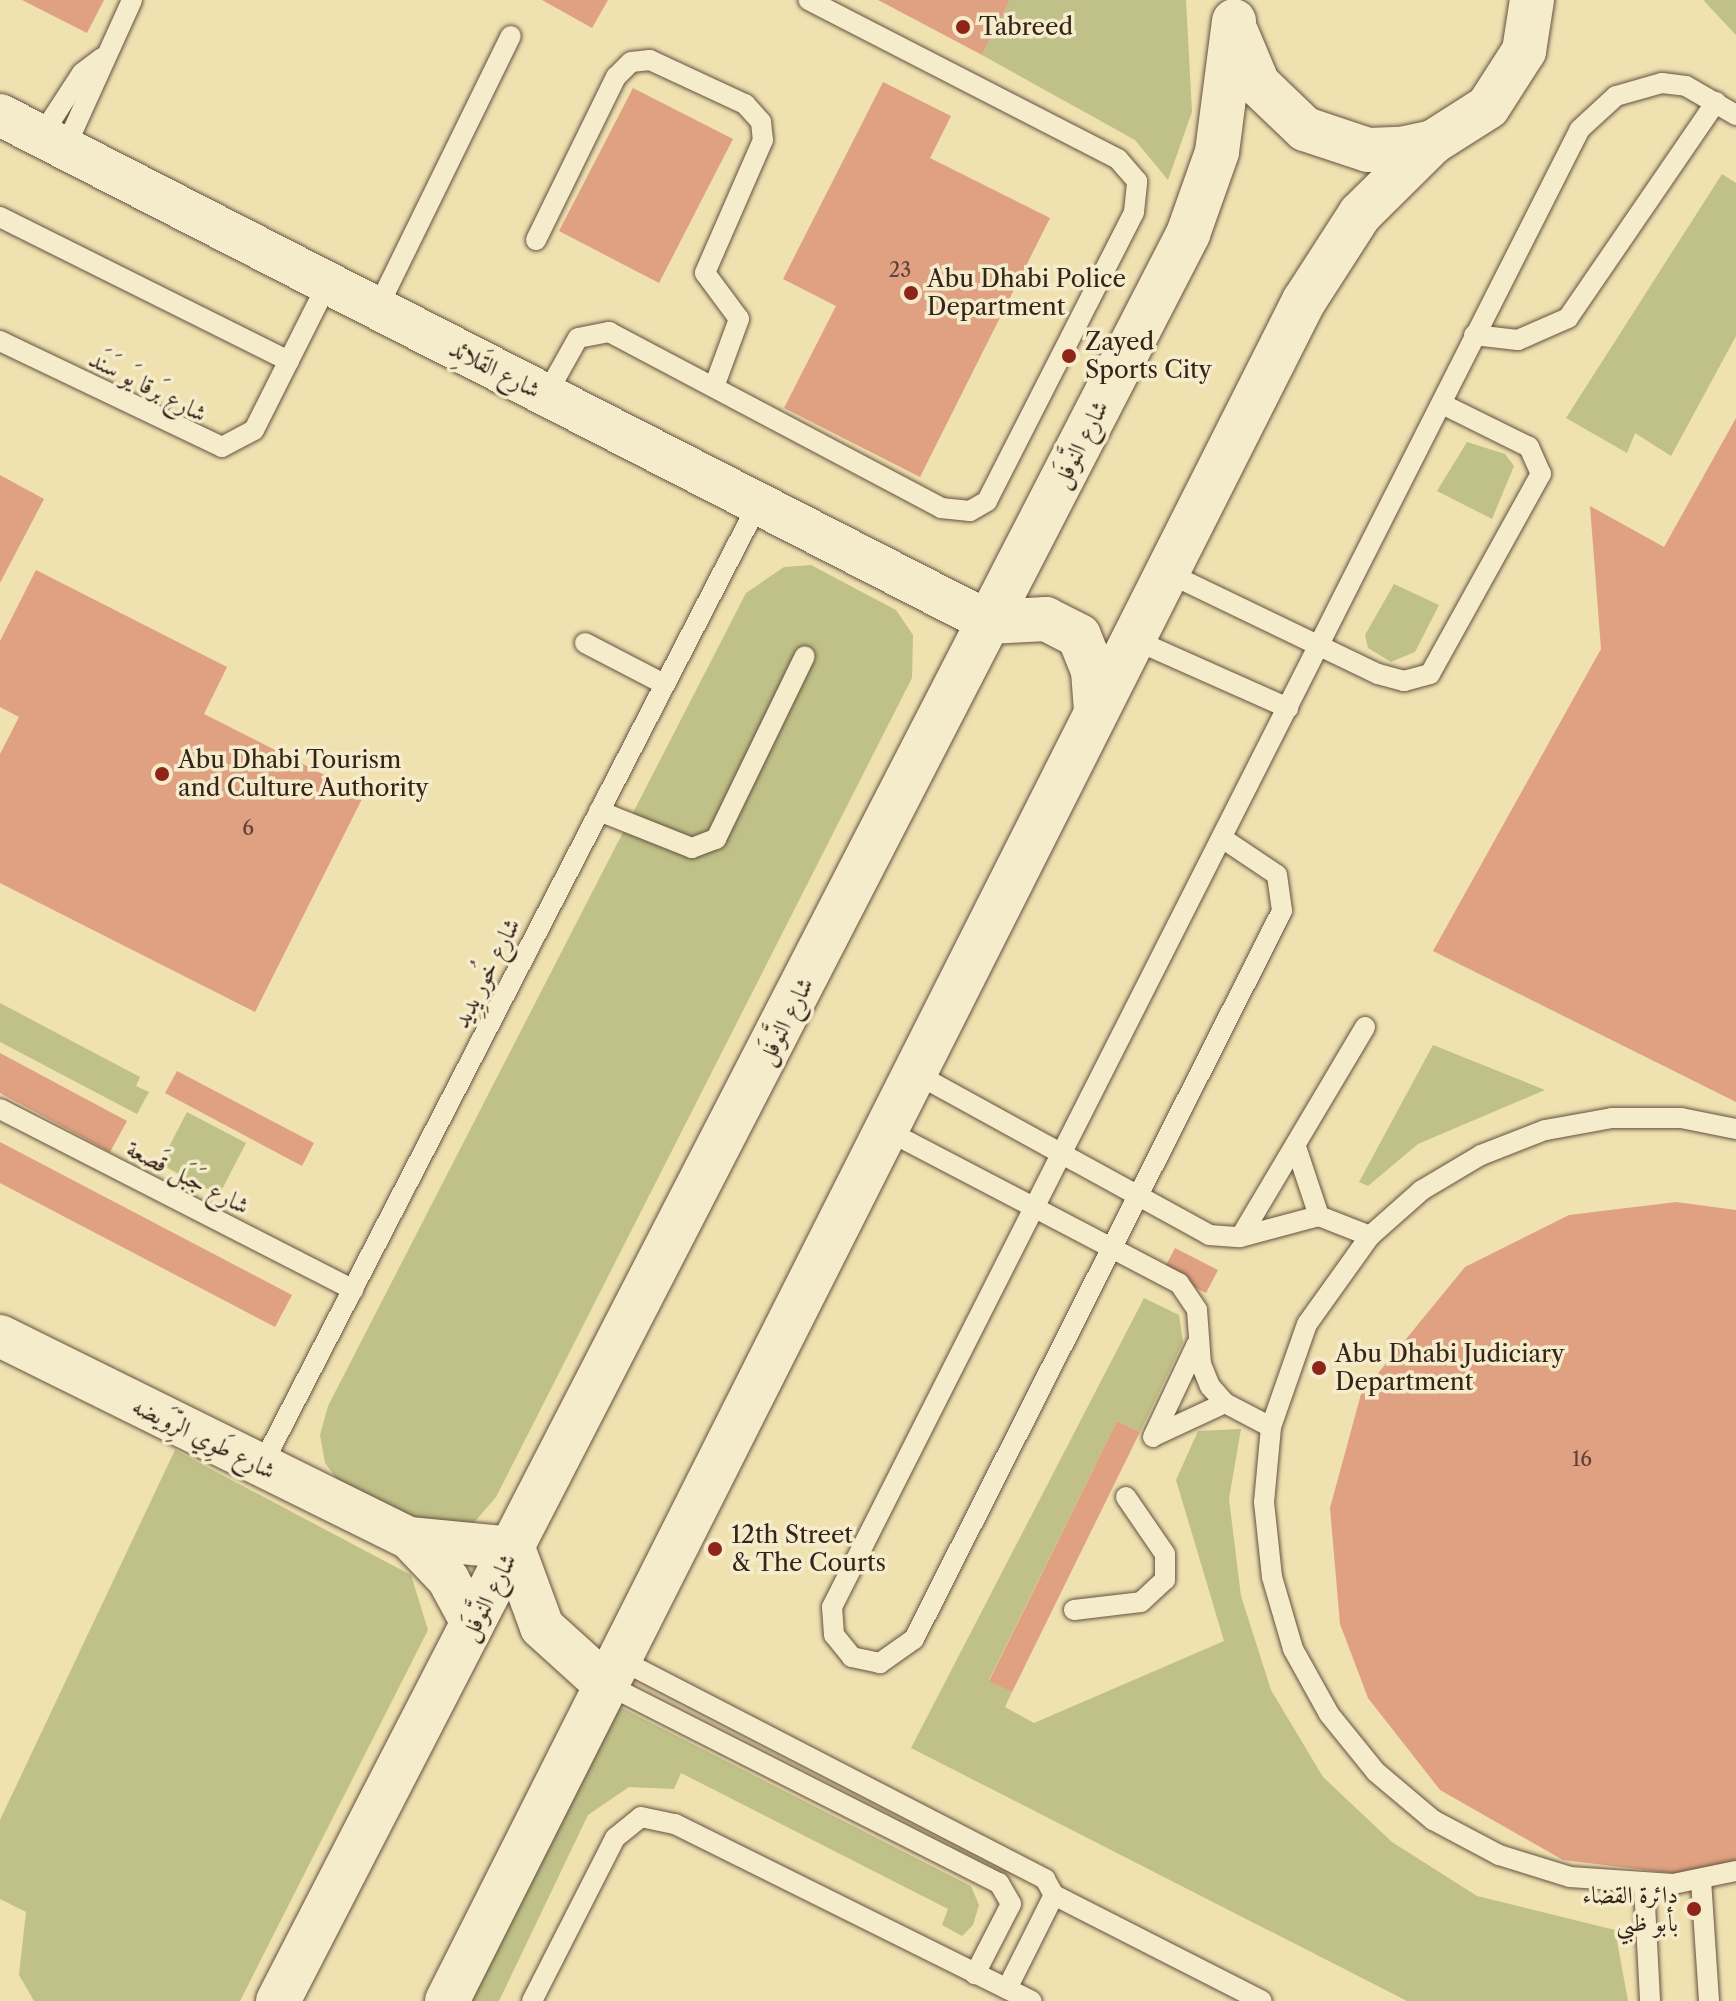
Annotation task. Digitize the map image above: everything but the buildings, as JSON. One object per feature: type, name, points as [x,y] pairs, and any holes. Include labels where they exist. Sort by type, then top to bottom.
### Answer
[{"type":"street","points":[[447,2001],[884,1129],[1320,271],[1360,214],[1433,142],[1463,127],[1502,90],[1535,7]]},
{"type":"street","points":[[1233,11],[1258,84],[1305,129],[1368,150],[1433,142]]},
{"type":"street","name":"شارع النَّوفَل","points":[[278,2001],[989,622],[1199,207],[1226,109],[1233,11]]},
{"type":"street","name":"شارع القَلائِد","points":[[0,115],[989,622]]},
{"type":"street","points":[[989,622],[1046,619],[1079,636],[1093,671],[1096,711]]},
{"type":"street","name":"شارع طَوِي الرِّوَيضه","points":[[0,1336],[409,1538],[513,1548]]},
{"type":"street","name":"شارع طَوِي الرِّوَيضه","points":[[409,1538],[448,1579],[473,1625]]},
{"type":"street","points":[[513,1548],[542,1627],[611,1670]]},
{"type":"lane","points":[[53,142],[82,73],[102,58],[132,0]]},
{"type":"lane","points":[[546,395],[578,338],[597,330],[714,387],[941,508],[970,511],[987,501],[1137,202],[1137,181],[1118,159],[808,0]]},
{"type":"lane","points":[[377,309],[511,36]]},
{"type":"lane","points":[[536,240],[616,77],[631,62],[650,60],[745,104],[761,122],[763,140],[705,273],[739,319],[714,387]]},
{"type":"lane","points":[[1222,838],[1277,875],[1282,911],[914,1639],[880,1663],[852,1657],[834,1635],[832,1607],[1317,648],[1444,405],[1474,335],[1596,111],[1616,96],[1662,83],[1716,102],[1736,115]]},
{"type":"lane","points":[[1474,335],[1518,340],[1568,318],[1716,102]]},
{"type":"lane","points":[[0,217],[289,361]]},
{"type":"lane","name":"شارع بَرقا يَو سَنَد","points":[[0,341],[222,447],[254,430],[328,283]]},
{"type":"lane","points":[[1166,572],[1317,648],[1391,679],[1430,674],[1536,493],[1539,464],[1529,447],[1444,405]]},
{"type":"lane","name":"شارع خُور يِدِيد","points":[[261,1467],[758,504]]},
{"type":"lane","points":[[1133,639],[1288,708]]},
{"type":"lane","points":[[585,643],[664,684]]},
{"type":"lane","points":[[599,811],[692,848],[716,839],[805,656]]},
{"type":"lane","points":[[1240,1237],[1297,1150],[1365,1027]]},
{"type":"lane","points":[[913,1072],[1209,1235],[1240,1237],[1319,1216],[1370,1236]]},
{"type":"lane","name":"شارع جَبَل قَصعة","points":[[0,1109],[353,1290]]},
{"type":"lane","points":[[1736,1129],[1681,1118],[1612,1118],[1545,1130],[1481,1155],[1422,1190],[1370,1236],[1307,1324],[1271,1427],[1264,1502],[1272,1577],[1293,1649],[1329,1714],[1376,1772],[1433,1820],[1499,1855],[1570,1877],[1644,1885],[1701,1880],[1736,1871]]},
{"type":"lane","points":[[884,1129],[1191,1294],[1205,1375],[1225,1403],[1271,1427]]},
{"type":"lane","points":[[1297,1150],[1319,1216]]},
{"type":"lane","points":[[1198,1340],[1153,1437],[1225,1403]]},
{"type":"lane","points":[[1074,1610],[1141,1602],[1165,1580],[1165,1554],[1126,1497]]},
{"type":"lane","points":[[611,1670],[834,1769],[1040,1876],[1054,1895],[1262,2001]]},
{"type":"lane","points":[[611,1670],[822,1794],[1006,1889],[1008,1912],[975,1974]]},
{"type":"lane","points":[[822,1794],[834,1769]]},
{"type":"lane","points":[[532,2001],[615,1838],[641,1817],[675,1824],[1031,2001]]},
{"type":"lane","points":[[1701,1880],[1709,2001]]},
{"type":"lane","points":[[1644,1885],[1650,2001]]},
{"type":"lane","points":[[1007,1989],[1054,1895]]},
{"type":"green space","points":[[1010,0],[1186,0],[1192,112],[1168,180],[1135,140],[982,55]]},
{"type":"green space","points":[[1736,0],[1736,35],[1705,2]]},
{"type":"green space","points":[[1722,174],[1736,183],[1736,336],[1671,456],[1635,433],[1627,453],[1566,418]]},
{"type":"green space","points":[[1467,442],[1505,454],[1514,466],[1492,519],[1437,491]]},
{"type":"green space","points":[[811,565],[896,610],[913,635],[912,678],[496,1497],[471,1526],[431,1529],[341,1485],[325,1463],[320,1435],[328,1406],[746,593],[784,567]]},
{"type":"green space","points":[[1394,584],[1439,605],[1415,652],[1391,662],[1368,648],[1365,635]]},
{"type":"green space","points":[[0,1003],[140,1077],[136,1086],[149,1092],[137,1114],[0,1042]]},
{"type":"green space","points":[[1433,1045],[1545,1090],[1418,1144],[1368,1186],[1359,1182]]},
{"type":"green space","points":[[187,1112],[246,1143],[219,1195],[160,1164]]},
{"type":"green space","points":[[1144,1298],[1179,1315],[1183,1342],[1140,1432],[1117,1421],[989,1680],[1012,1692],[1005,1707],[1034,1723],[1224,1641],[1176,1480],[1198,1431],[1241,1429],[1229,1499],[1241,1596],[1271,1690],[1323,1777],[1392,1842],[1477,1896],[1615,1930],[1628,2001],[1407,2001],[911,1748]]},
{"type":"green space","points":[[175,1450],[411,1575],[428,1630],[240,2001],[34,2001],[19,1975],[26,1912],[0,1899],[0,1820]]},
{"type":"green space","points":[[616,1705],[971,1886],[979,1905],[973,1925],[962,1936],[942,1925],[948,1909],[681,1773],[674,1789],[629,1787],[588,1815],[499,2001],[471,2001]]},
{"type":"place","name":"Tabreed","points":[[963,27]]},
{"type":"place","name":"Abu Dhabi Police Department","points":[[911,293]]},
{"type":"place","name":"Zayed Sports City","points":[[1069,356]]},
{"type":"place","name":"Abu Dhabi Tourism and Culture Authority","points":[[162,774]]},
{"type":"place","name":"Abu Dhabi Judiciary Department","points":[[1319,1368]]},
{"type":"place","name":"12th Street & The Courts","points":[[715,1549]]},
{"type":"place","name":"دائرة القضاء بأبو ظبي","points":[[1694,1909]]}]
